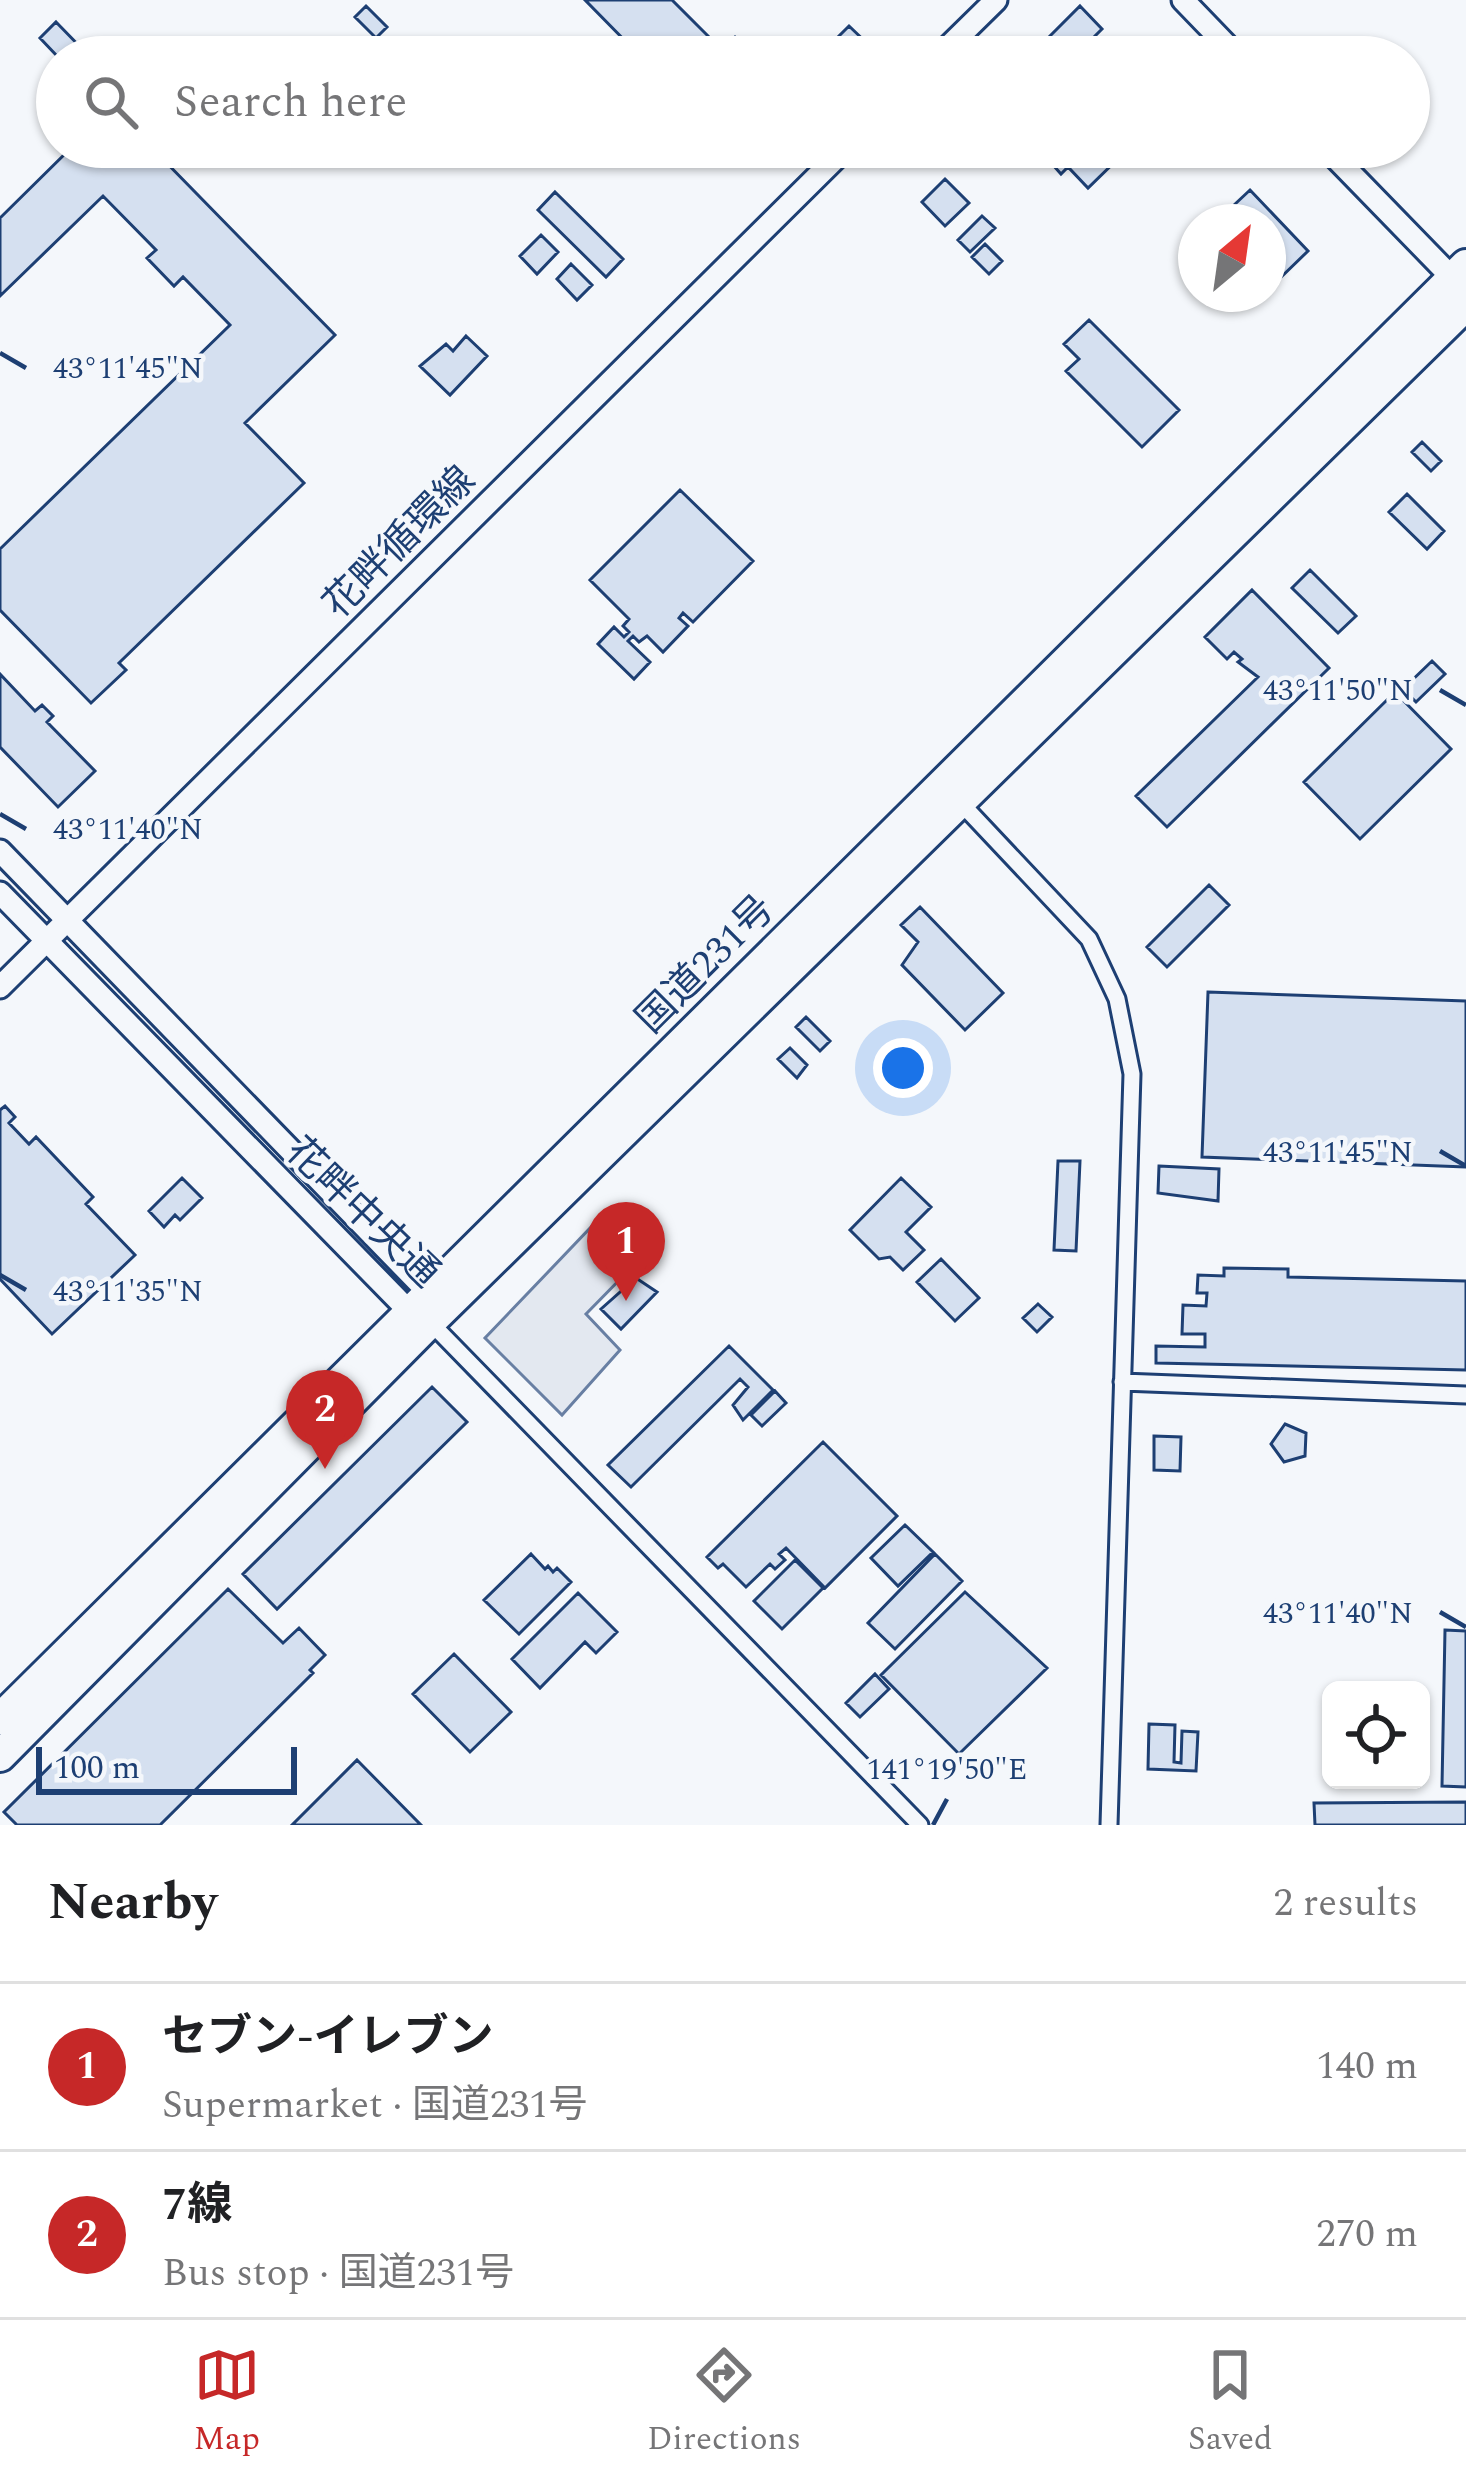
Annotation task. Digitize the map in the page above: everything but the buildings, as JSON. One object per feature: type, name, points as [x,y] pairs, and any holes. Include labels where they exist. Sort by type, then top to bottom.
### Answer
[{"type":"highway","name":"国道231号","points":[[0,1719],[951,793],[1463,285]]},
{"type":"highway","name":"国道231号","points":[[0,1756],[422,1308]]},
{"type":"street","points":[[959,36],[996,0]]},
{"type":"street","points":[[1183,0],[1218,36]]},
{"type":"street","name":"花畔循環線","points":[[0,987],[827,168]]},
{"type":"street","points":[[1346,168],[1463,285]]},
{"type":"street","points":[[951,793],[1089,939],[1117,999],[1132,1074],[1109,1825]]},
{"type":"street","name":"花畔中央通","points":[[0,851],[422,1308]]},
{"type":"street","name":"花畔中央通","points":[[0,893],[422,1308]]},
{"type":"street","points":[[422,1308],[920,1825]]},
{"type":"street","points":[[1122,1382],[1466,1395]]},
{"type":"shaded area","points":[[594,1224],[635,1264],[586,1314],[620,1350],[562,1415],[485,1338]]},
{"type":"place","name":"セブン-イレブン","points":[[626,1301]]},
{"type":"place","name":"7線","points":[[325,1469]]}]
